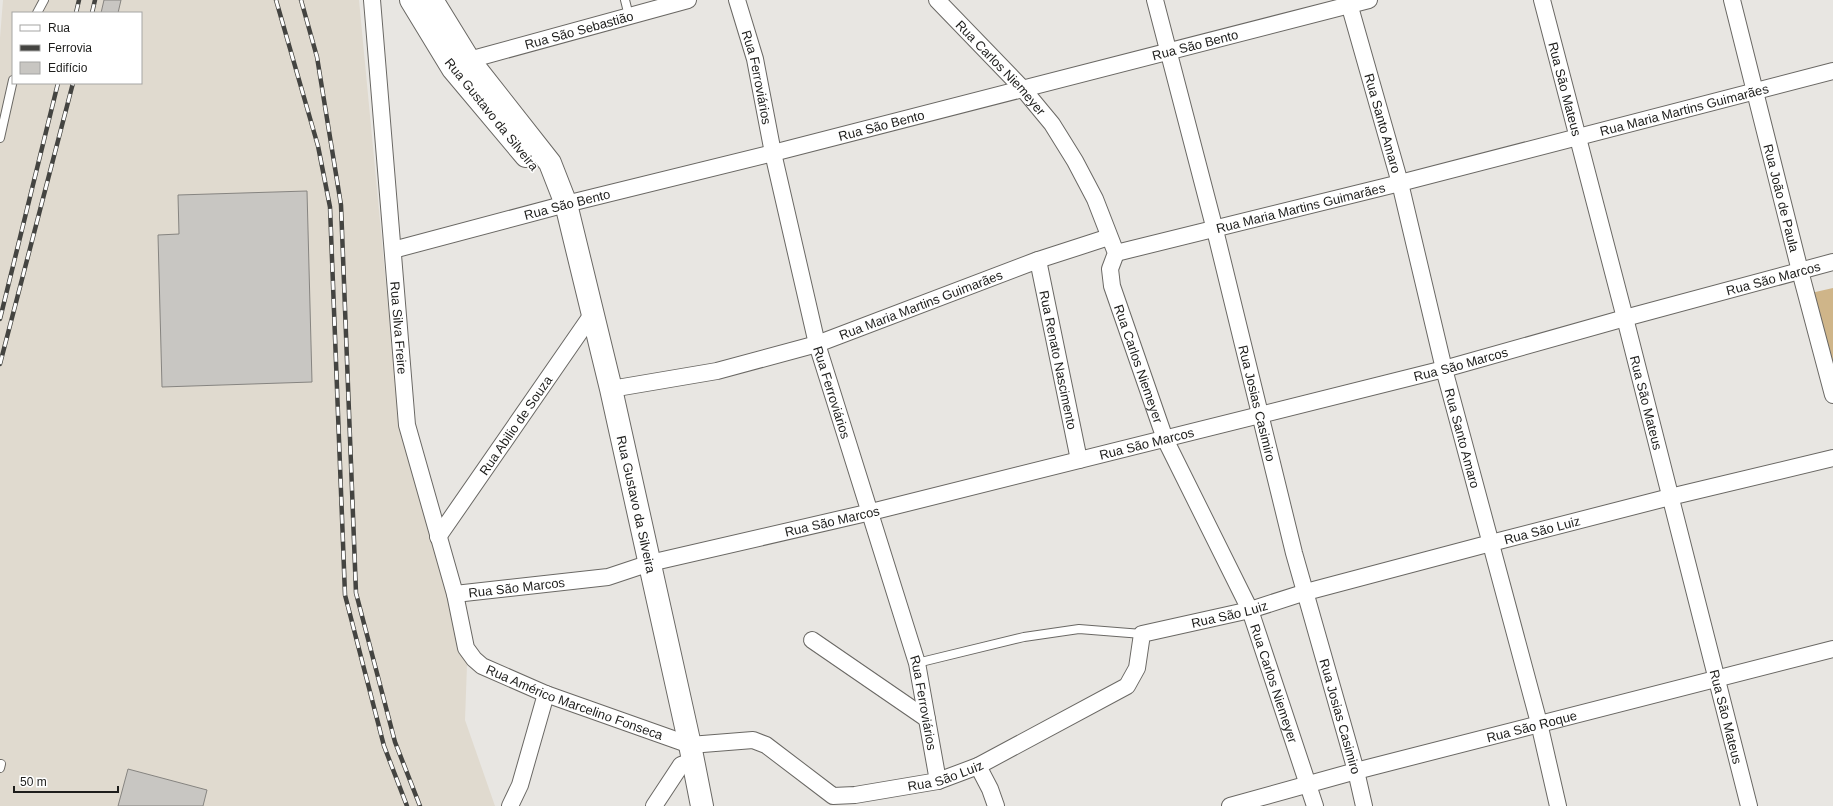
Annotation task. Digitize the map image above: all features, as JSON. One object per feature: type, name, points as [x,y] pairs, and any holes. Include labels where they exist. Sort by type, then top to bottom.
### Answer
[{"type":"main road","name":"Rua Gustavo da Silveira","points":[[411,0],[453,69],[566,204]]},
{"type":"main road","name":"Rua Gustavo da Silveira","points":[[432,0],[469,60],[550,163],[566,204],[611,389],[702,806]]},
{"type":"street","name":"Rua Silva Freire","points":[[372,0],[407,425],[455,594],[466,648]]},
{"type":"street","name":"Rua São Sebastião","points":[[469,60],[688,0]]},
{"type":"street","name":"Rua Ferroviários","points":[[737,0],[755,59],[773,153],[817,344],[871,512],[917,663],[938,781]]},
{"type":"street","name":"Rua Carlos Niemeyer","points":[[937,0],[1023,89],[1052,124],[1075,161],[1095,199],[1116,253],[1110,269],[1112,286],[1165,439],[1250,610],[1315,806]]},
{"type":"street","name":"Rua Josias Casimiro","points":[[1155,0],[1215,230],[1294,553],[1356,771],[1364,806]]},
{"type":"street","name":"Rua São Bento","points":[[393,250],[566,204],[1023,89],[1348,3],[1369,0]]},
{"type":"street","name":"Rua São Mateus","points":[[1542,0],[1625,318],[1749,806]]},
{"type":"street","name":"Rua João de Paula","points":[[1732,0],[1800,271],[1833,395]]},
{"type":"street","name":"Rua Santo Amaro","points":[[1348,3],[1400,183],[1444,369],[1539,723],[1558,806]]},
{"type":"street","name":"Rua Maria Martins Guimarães","points":[[1116,253],[1215,230],[1833,71]]},
{"type":"street","name":"Rua Maria Martins Guimarães","points":[[611,389],[717,371],[817,344],[1038,260],[1110,237]]},
{"type":"street","name":"Rua Renato Nascimento","points":[[1038,260],[1079,460]]},
{"type":"street","name":"Rua São Marcos","points":[[455,594],[608,577],[650,563],[871,512],[1444,369],[1833,262]]},
{"type":"street","name":"Rua Abilio de Souza","points":[[438,537],[593,314]]},
{"type":"street","name":"Rua São Luiz","points":[[691,753],[753,740],[778,752],[836,801],[855,795],[938,781],[978,766],[1127,686],[1137,668],[1142,634],[1250,610],[1306,592],[1491,543],[1670,497],[1833,458]]},
{"type":"street","points":[[812,640],[926,719]]},
{"type":"street","name":"Rua Américo Marcelino Fonseca","points":[[466,648],[474,659],[482,666],[546,694],[691,753]]},
{"type":"street","name":"Rua São Roque","points":[[1230,806],[1539,723],[1833,650]]},
{"type":"street","points":[[510,806],[520,785],[546,694]]},
{"type":"street","points":[[654,806],[691,753]]},
{"type":"street","points":[[978,766],[990,789],[996,806]]},
{"type":"lane","points":[[38,12],[44,0]]},
{"type":"lane","points":[[625,0],[629,16]]},
{"type":"lane","points":[[0,138],[12,84]]},
{"type":"lane","points":[[917,663],[1024,636],[1079,629],[1142,634]]},
{"type":"shaded area","points":[[3,0],[359,0],[397,400],[446,576],[467,665],[465,720],[495,806],[0,806],[0,38]]},
{"type":"shaded area","points":[[1833,288],[1833,377],[1811,293]]},
{"type":"building","points":[[104,0],[121,0],[118,12],[101,12]]},
{"type":"building","points":[[307,191],[312,382],[162,387],[158,235],[179,234],[178,195]]},
{"type":"building","points":[[128,769],[207,790],[203,806],[118,806]]},
{"type":"railway","points":[[76,12],[79,0]]},
{"type":"railway","points":[[92,12],[95,0]]},
{"type":"railway","points":[[276,0],[318,146],[330,207],[345,595],[384,746],[407,806]]},
{"type":"railway","points":[[301,0],[317,57],[341,205],[356,593],[395,742],[420,806]]},
{"type":"railway","points":[[0,319],[58,84]]},
{"type":"railway","points":[[0,364],[73,84]]}]
